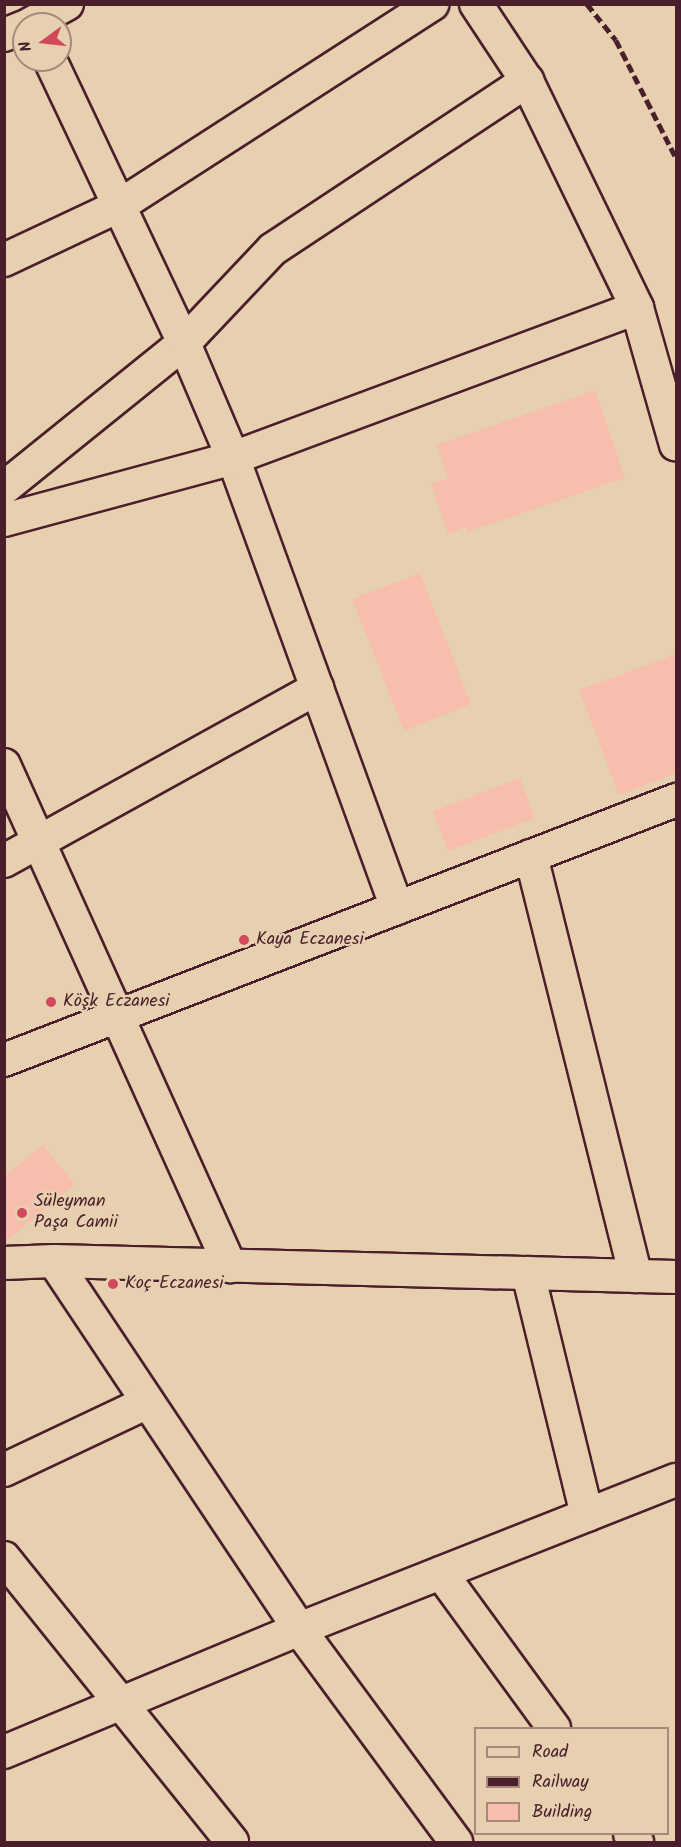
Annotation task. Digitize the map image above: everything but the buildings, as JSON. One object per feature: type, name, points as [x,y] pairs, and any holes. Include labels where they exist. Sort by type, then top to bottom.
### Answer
[{"type":"street","points":[[49,12],[67,4]]},
{"type":"street","points":[[4,260],[119,206],[432,4]]},
{"type":"street","points":[[476,4],[527,81],[637,308],[676,445]]},
{"type":"street","points":[[56,72],[184,343],[233,458],[397,908]]},
{"type":"street","points":[[4,488],[184,343],[273,249],[527,81]]},
{"type":"street","points":[[4,520],[233,458],[637,308]]},
{"type":"street","points":[[4,861],[317,688]]},
{"type":"street","points":[[4,765],[230,1266]]},
{"type":"street","points":[[4,1060],[676,800]]},
{"type":"street","points":[[531,856],[636,1276]]},
{"type":"street","points":[[4,1263],[54,1261],[676,1277]]},
{"type":"street","points":[[54,1261],[299,1629],[456,1842]]},
{"type":"street","points":[[528,1273],[586,1515]]},
{"type":"street","points":[[4,1470],[148,1402]]},
{"type":"street","points":[[4,1752],[299,1629],[676,1480]]},
{"type":"street","points":[[4,1558],[232,1842]]},
{"type":"street","points":[[441,1573],[553,1727]]},
{"type":"railway","points":[[587,4],[616,40],[676,158]]},
{"type":"place","name":"Kaya Eczanesi","points":[[244,940]]},
{"type":"place","name":"Köşk Eczanesi","points":[[51,1002]]},
{"type":"place","name":"Süleyman Paşa Camii","points":[[22,1213]]},
{"type":"place","name":"Koç Eczanesi","points":[[113,1284]]}]
